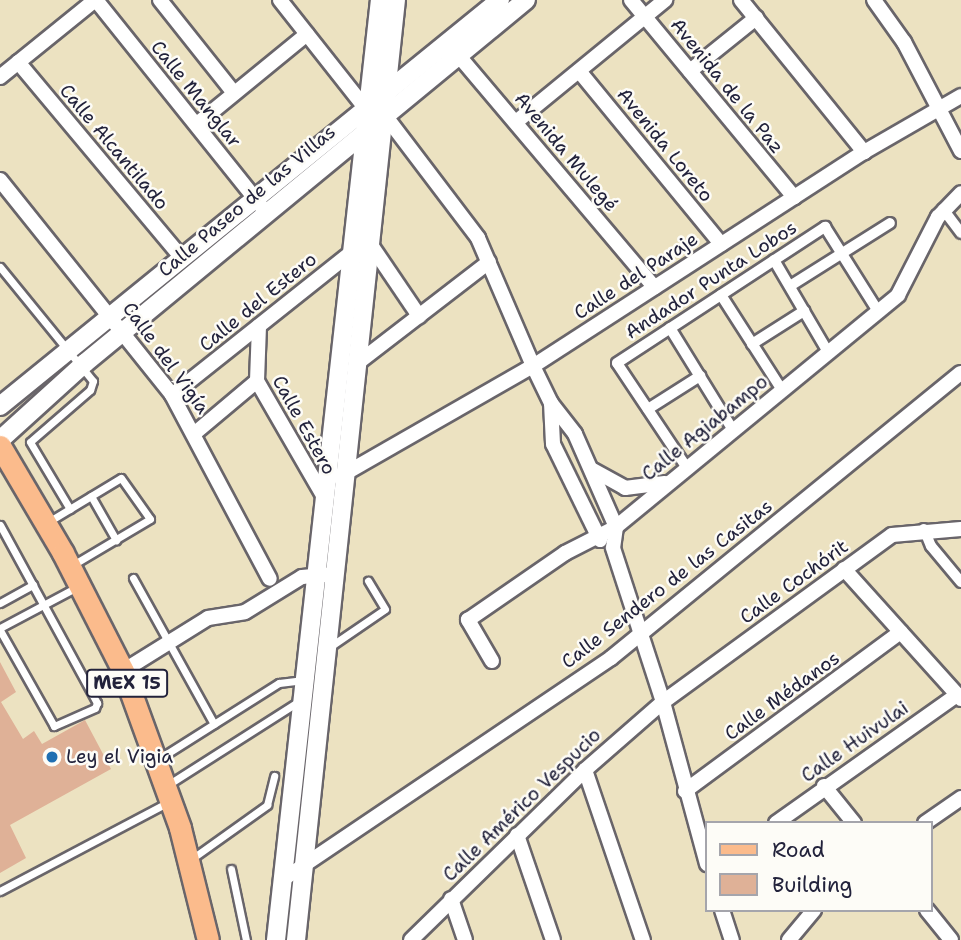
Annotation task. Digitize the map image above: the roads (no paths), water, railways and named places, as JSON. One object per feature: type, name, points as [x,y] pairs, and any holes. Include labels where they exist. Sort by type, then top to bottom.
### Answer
[{"type":"main road","name":"MEX 15","points":[[0,446],[75,576],[123,671],[168,793],[189,860],[208,940]]},
{"type":"street","points":[[0,77],[95,0]]},
{"type":"street","name":"Calle Manglar","points":[[95,0],[266,213]]},
{"type":"street","points":[[160,0],[234,93]]},
{"type":"street","points":[[280,0],[366,109]]},
{"type":"street","points":[[296,940],[359,362],[364,131],[380,0]]},
{"type":"street","points":[[276,940],[326,490],[384,114],[396,0]]},
{"type":"street","name":"Calle Paseo de las Villas","points":[[0,440],[81,366],[384,114],[500,0]]},
{"type":"street","name":"Calle Paseo de las Villas","points":[[0,406],[386,92],[526,0]]},
{"type":"street","name":"Avenida de la Paz","points":[[631,0],[794,197]]},
{"type":"street","points":[[516,122],[665,0]]},
{"type":"street","points":[[741,0],[864,152]]},
{"type":"street","points":[[874,0],[904,42],[961,151]]},
{"type":"street","points":[[690,71],[756,18]]},
{"type":"street","points":[[197,124],[307,34]]},
{"type":"street","name":"Avenida Mulegé","points":[[453,49],[654,287]]},
{"type":"street","name":"Calle Alcantilado","points":[[18,62],[181,257]]},
{"type":"street","name":"Avenida Loreto","points":[[579,71],[721,244]]},
{"type":"street","name":"Calle del Paraje","points":[[326,490],[346,474],[533,366],[864,152],[961,96]]},
{"type":"street","points":[[384,114],[472,228],[533,366],[551,403],[575,434],[616,527],[613,548],[663,702],[706,861]]},
{"type":"street","name":"Calle del Vigía","points":[[0,180],[113,316],[172,396],[195,433],[271,579]]},
{"type":"street","name":"Calle Agiabampo","points":[[492,661],[468,620],[595,537],[616,527],[878,311],[907,284],[943,209],[961,193]]},
{"type":"street","points":[[943,209],[961,233]]},
{"type":"street","points":[[790,286],[890,223]]},
{"type":"street","name":"Andador Punta Lobos","points":[[648,409],[617,363],[825,227],[842,254]]},
{"type":"street","points":[[362,248],[419,316]]},
{"type":"street","name":"Calle del Estero","points":[[172,396],[362,248]]},
{"type":"street","points":[[842,254],[878,311]]},
{"type":"street","points":[[774,260],[828,352]]},
{"type":"street","points":[[359,362],[489,262]]},
{"type":"street","points":[[721,295],[782,390]]},
{"type":"street","points":[[752,344],[804,311]]},
{"type":"street","name":"Calle Estero","points":[[259,326],[257,381],[326,490]]},
{"type":"street","points":[[670,328],[733,430]]},
{"type":"street","name":"Calle Sendero de las Casitas","points":[[282,880],[642,632],[961,373]]},
{"type":"street","points":[[687,468],[648,409],[700,376]]},
{"type":"street","points":[[195,433],[257,381]]},
{"type":"street","points":[[551,403],[553,444],[595,537],[613,548]]},
{"type":"street","points":[[589,466],[611,483],[625,488],[670,482]]},
{"type":"street","name":"Calle Cochórit","points":[[663,702],[892,535],[924,529],[961,528]]},
{"type":"street","points":[[924,529],[931,546],[961,582]]},
{"type":"street","points":[[844,569],[959,697]]},
{"type":"street","points":[[123,671],[208,618],[244,612],[295,580],[316,575],[335,575]]},
{"type":"street","name":"Calle Médanos","points":[[685,791],[901,632]]},
{"type":"street","name":"Calle Huivulai","points":[[779,821],[824,786],[959,697]]},
{"type":"street","name":"Calle Américo Vespucio","points":[[411,940],[585,770],[663,702]]},
{"type":"street","points":[[585,770],[643,940]]},
{"type":"street","points":[[824,786],[852,821]]},
{"type":"street","points":[[928,821],[961,798]]},
{"type":"street","points":[[517,835],[553,940]]},
{"type":"street","points":[[451,899],[466,940]]},
{"type":"street","points":[[723,912],[732,940]]},
{"type":"street","points":[[789,940],[813,912]]},
{"type":"street","points":[[929,912],[951,940]]},
{"type":"lane","points":[[0,267],[81,366],[93,386],[30,442],[70,509]]},
{"type":"lane","points":[[0,525],[43,605],[97,703],[95,708],[54,726],[0,629],[43,605],[116,540],[150,519],[124,478],[46,523]]},
{"type":"lane","points":[[90,496],[116,540]]},
{"type":"lane","points":[[133,578],[167,644],[214,724]]},
{"type":"lane","points":[[327,649],[385,608],[368,581]]},
{"type":"lane","points":[[0,603],[33,585]]},
{"type":"lane","points":[[156,761],[284,680],[304,680]]},
{"type":"lane","points":[[0,891],[168,793],[302,699]]},
{"type":"lane","points":[[189,860],[267,804],[274,776]]},
{"type":"lane","points":[[231,869],[246,940]]},
{"type":"place","name":"Ley el Vigia","points":[[52,757]]}]
